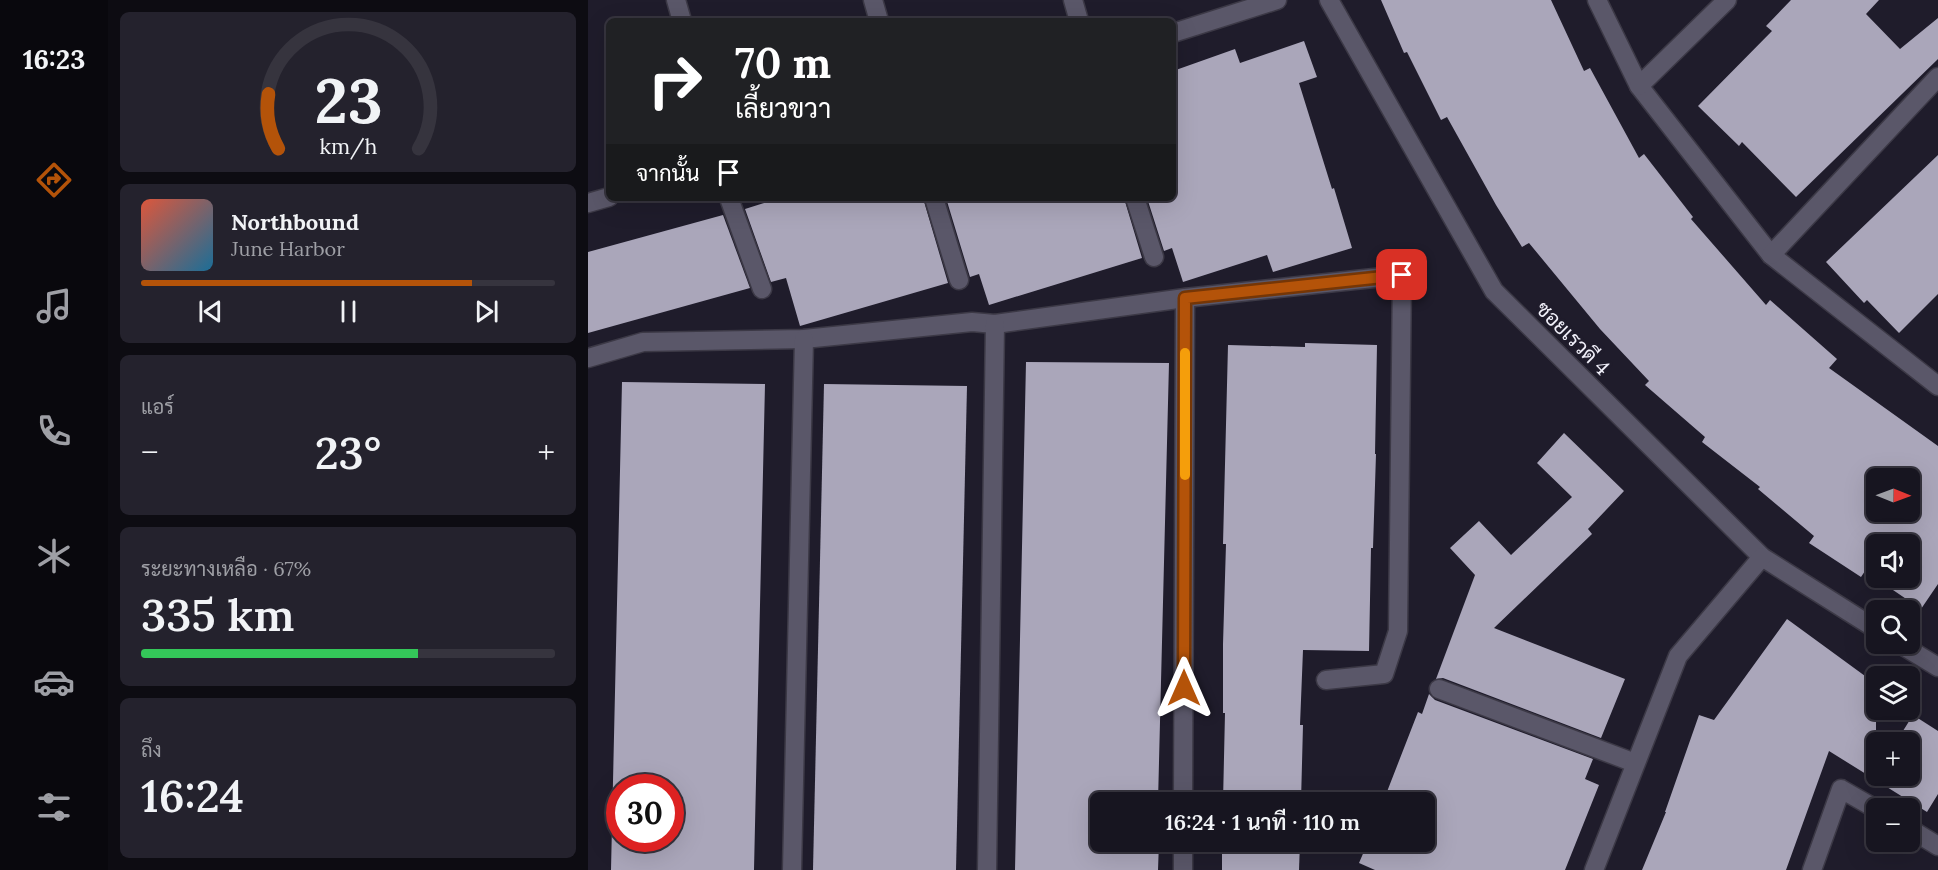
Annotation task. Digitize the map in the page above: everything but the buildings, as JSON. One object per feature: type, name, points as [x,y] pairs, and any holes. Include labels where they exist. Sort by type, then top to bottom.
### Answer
[{"type":"street","points":[[676,0],[681,18]]},
{"type":"street","points":[[873,0],[878,18]]},
{"type":"street","points":[[1073,0],[1078,18]]},
{"type":"street","points":[[1176,32],[1277,0]]},
{"type":"street","name":"ซอยเรวดี 4","points":[[1329,0],[1494,291],[1762,557],[1866,623]]},
{"type":"street","points":[[1597,0],[1639,86],[1771,255],[1938,386]]},
{"type":"street","points":[[1639,86],[1727,0]]},
{"type":"street","points":[[1771,255],[1938,77]]},
{"type":"street","points":[[588,203],[606,198]]},
{"type":"street","points":[[730,201],[762,290]]},
{"type":"street","points":[[935,201],[959,280]]},
{"type":"street","points":[[1136,201],[1154,256]]},
{"type":"street","points":[[588,358],[643,342],[804,339],[972,322],[995,324],[1185,298],[1402,275],[1398,630],[1384,674],[1326,680]]},
{"type":"street","points":[[1183,792],[1185,298]]},
{"type":"street","points":[[987,870],[995,324]]},
{"type":"street","points":[[792,870],[804,339]]},
{"type":"street","points":[[1594,870],[1678,656],[1762,557]]},
{"type":"street","points":[[1917,654],[1938,667]]},
{"type":"street","points":[[1439,690],[1635,763]]},
{"type":"street","points":[[1812,870],[1841,789],[1866,803]]},
{"type":"street","points":[[1920,835],[1938,846]]},
{"type":"street","points":[[1183,852],[1183,870]]},
{"type":"slow traffic","points":[[1185,353],[1185,475]]},
{"type":"route","points":[[1184,688],[1185,298],[1402,275]]}]
